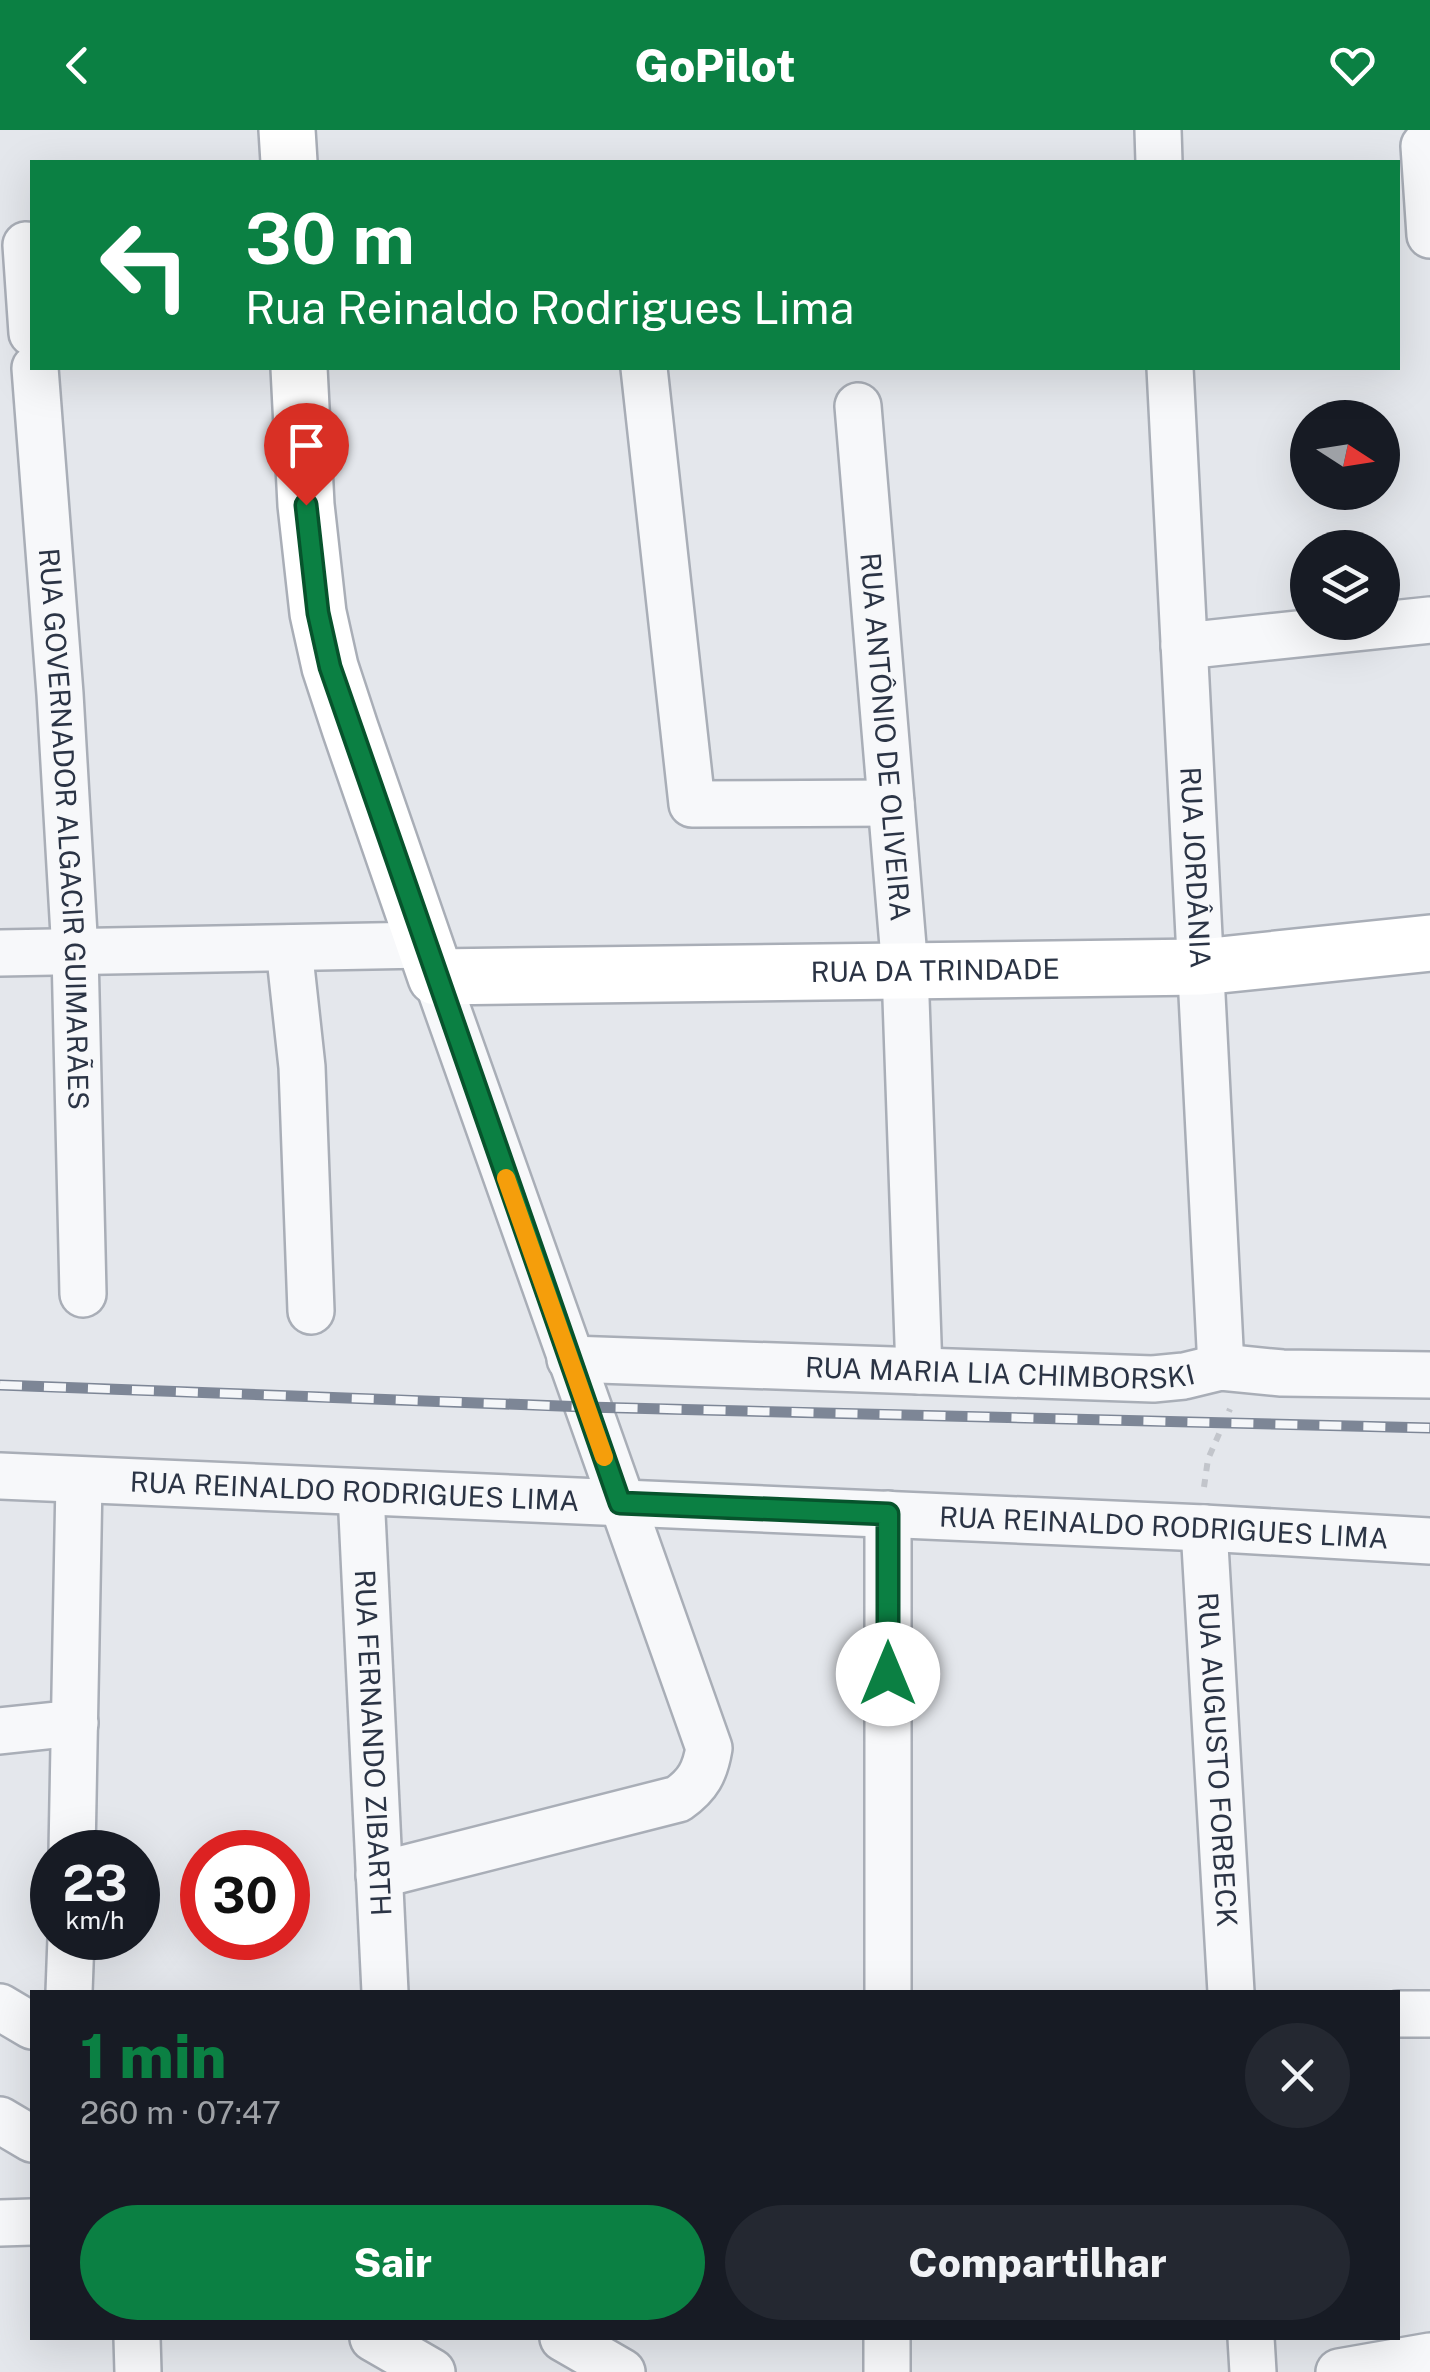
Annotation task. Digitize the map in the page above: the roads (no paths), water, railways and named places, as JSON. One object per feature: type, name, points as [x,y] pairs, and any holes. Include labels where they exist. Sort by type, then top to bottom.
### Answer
[{"type":"main road","points":[[287,130],[288,160]]},
{"type":"main road","points":[[299,370],[310,554],[318,613],[345,713],[431,961]]},
{"type":"main road","name":"RUA DA TRINDADE","points":[[431,961],[905,970],[1200,967],[1430,943]]},
{"type":"street","points":[[1158,130],[1159,160]]},
{"type":"street","points":[[1424,146],[1430,235]]},
{"type":"street","points":[[26,244],[30,303]]},
{"type":"street","name":"RUA GOVERNADOR ALGACIR GUIMARÃES","points":[[35,370],[75,952],[82,1294]]},
{"type":"street","points":[[644,370],[692,804],[891,803]]},
{"type":"street","name":"RUA JORDÂNIA","points":[[1170,370],[1221,1367]]},
{"type":"street","name":"RUA ANTÔNIO DE OLIVEIRA","points":[[858,406],[905,970],[919,1371]]},
{"type":"street","points":[[1184,646],[1430,620]]},
{"type":"street","points":[[290,948],[302,1067],[311,1311]]},
{"type":"street","name":"RUA DA TRINDADE","points":[[0,953],[290,948],[431,961]]},
{"type":"street","points":[[380,1875],[678,1799],[692,1789],[705,1771],[708,1748],[431,961]]},
{"type":"street","name":"RUA MARIA LIA CHIMBORSKI","points":[[570,1359],[1154,1379],[1221,1367],[1282,1373],[1430,1375]]},
{"type":"street","name":"RUA REINALDO RODRIGUES LIMA","points":[[0,1476],[1430,1541]]},
{"type":"street","points":[[73,1830],[79,1481]]},
{"type":"street","name":"RUA FERNANDO ZIBARTH","points":[[361,1492],[385,1990]]},
{"type":"street","points":[[888,1514],[888,1990]]},
{"type":"street","name":"RUA AUGUSTO FORBECK","points":[[1204,1528],[1231,1990]]},
{"type":"street","points":[[0,1731],[75,1723]]},
{"type":"street","points":[[69,1990],[70,1960]]},
{"type":"street","points":[[0,2007],[30,2025]]},
{"type":"street","points":[[1400,2014],[1430,2014]]},
{"type":"street","points":[[0,2120],[30,2138]]},
{"type":"street","points":[[0,2224],[30,2222]]},
{"type":"street","points":[[137,2340],[138,2372]]},
{"type":"street","points":[[567,2340],[622,2372]]},
{"type":"street","points":[[887,2340],[887,2372]]},
{"type":"street","points":[[1251,2340],[1253,2372]]},
{"type":"street","points":[[1339,2372],[1430,2356]]},
{"type":"railway","points":[[0,1385],[586,1407],[1430,1428]]}]
